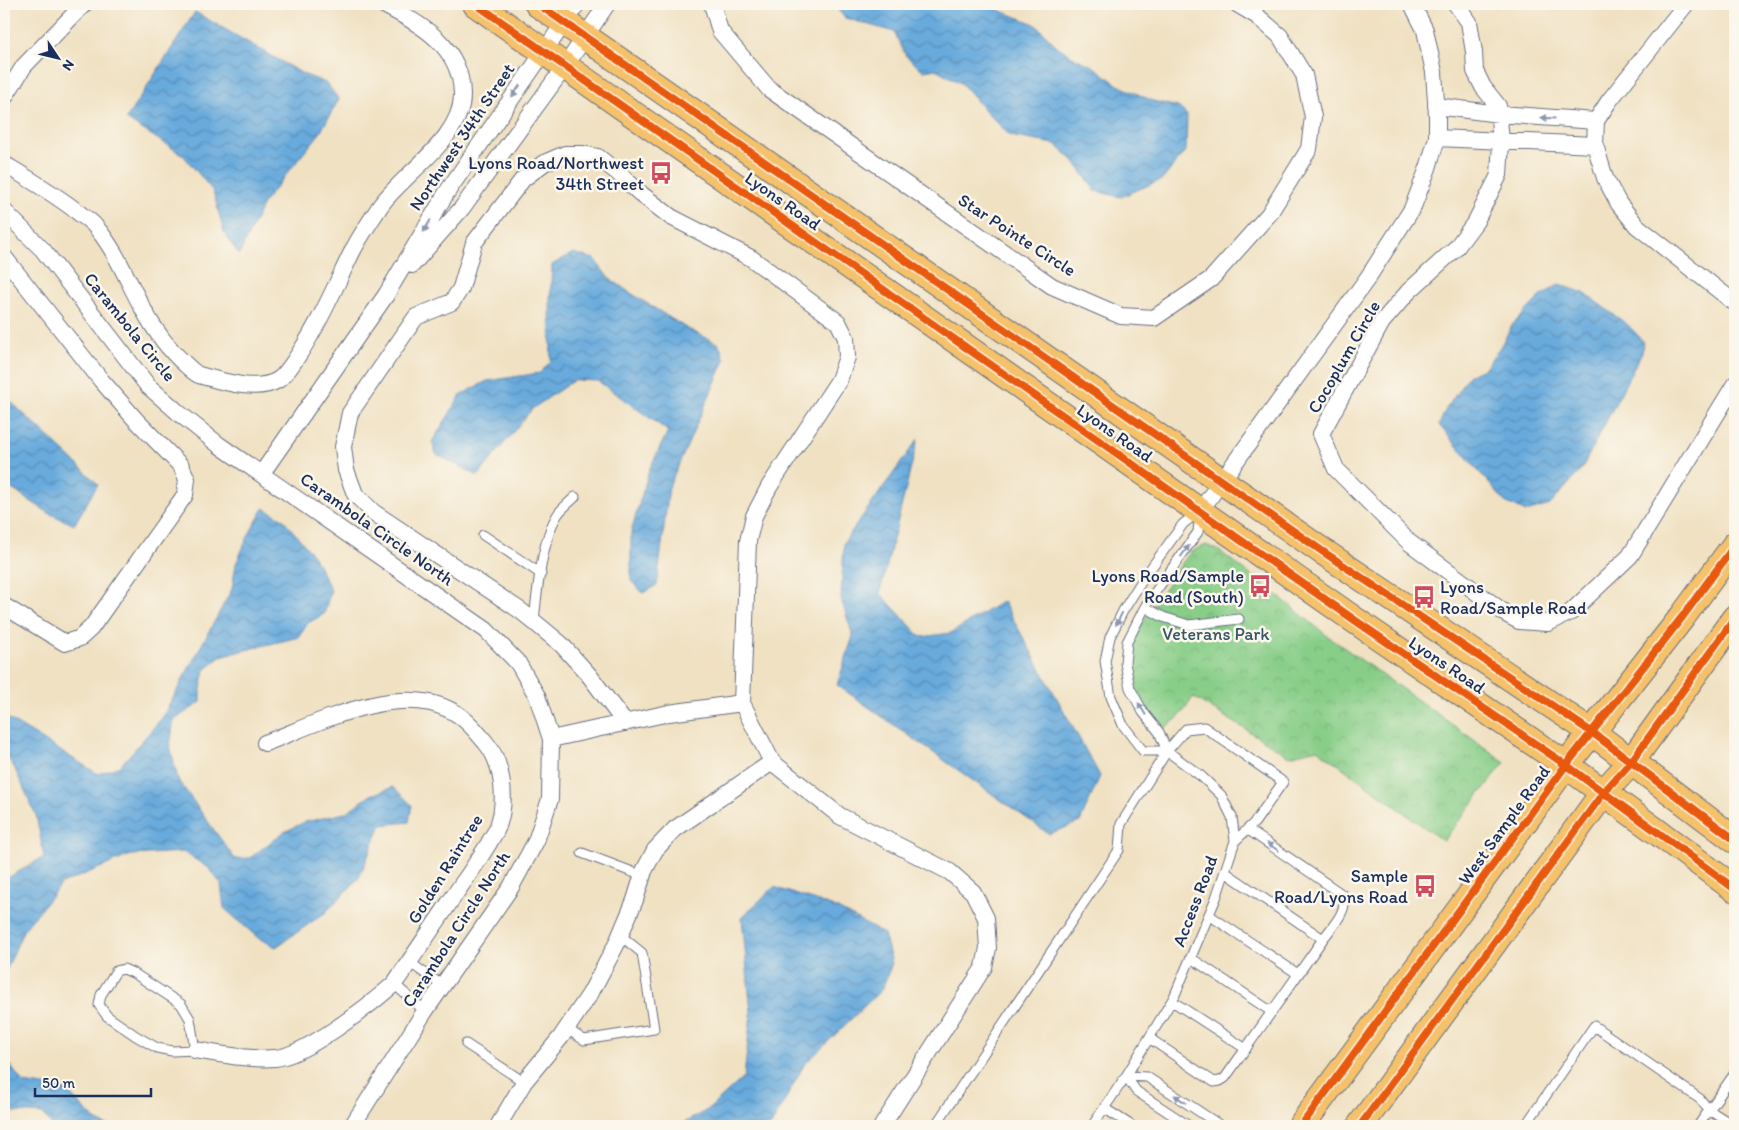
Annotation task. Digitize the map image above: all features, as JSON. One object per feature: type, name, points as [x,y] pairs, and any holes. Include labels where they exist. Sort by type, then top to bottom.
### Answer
[{"type":"main road","name":"Lyons Road","points":[[476,4],[566,65],[1356,621],[1566,765],[1735,889]]},
{"type":"main road","name":"Lyons Road","points":[[538,4],[575,21],[1222,481],[1593,733],[1735,840]]},
{"type":"main road","name":"West Sample Road","points":[[1301,1126],[1566,765],[1683,616],[1735,545]]},
{"type":"main road","points":[[1360,1126],[1604,792],[1631,762],[1735,618]]},
{"type":"street","points":[[4,98],[24,66],[84,4]]},
{"type":"street","points":[[4,164],[59,198],[94,225],[117,258],[143,309],[167,346],[172,353],[196,374],[234,384],[262,387],[279,380],[292,365],[309,339],[327,307],[353,250],[382,204],[444,139],[458,117],[462,96],[461,77],[438,38],[415,21],[382,4]]},
{"type":"street","name":"Northwest 34th Street","points":[[262,473],[386,296],[447,192],[544,50],[575,21],[607,4]]},
{"type":"street","name":"Star Pointe Circle","points":[[712,4],[720,31],[769,89],[1052,286],[1120,316],[1154,318],[1211,279],[1269,214],[1309,149],[1313,116],[1304,75],[1280,36],[1257,16],[1237,4]]},
{"type":"street","name":"Cocoplum Circle","points":[[1200,511],[1367,279],[1412,209],[1437,138],[1434,72],[1424,30],[1412,4]]},
{"type":"street","name":"Cocoplum Circle","points":[[1456,4],[1469,22],[1475,71],[1483,86],[1498,106],[1501,142],[1499,175],[1476,221],[1456,248],[1409,290],[1382,322],[1321,434],[1336,469],[1410,543],[1506,614],[1519,621],[1548,623],[1571,612],[1630,556],[1735,384]]},
{"type":"street","points":[[1686,4],[1609,101],[1596,121],[1596,145],[1606,178],[1619,204],[1637,226],[1735,303]]},
{"type":"street","name":"Northwest 34th Street","points":[[386,296],[462,208],[566,65],[575,21]]},
{"type":"street","points":[[1436,106],[1499,114],[1596,121]]},
{"type":"street","points":[[1437,138],[1596,145]]},
{"type":"street","points":[[625,723],[589,675],[561,644],[521,611],[373,512],[355,494],[346,470],[343,447],[350,414],[416,317],[452,302],[461,288],[474,243],[524,179],[544,163],[565,154],[583,154],[598,157],[641,194],[672,217],[751,258],[838,322],[846,338],[846,356],[839,380],[769,487],[754,516],[748,541],[742,703],[772,762],[840,816],[950,872],[973,892],[986,918],[988,948],[984,967],[882,1126]]},
{"type":"street","name":"Carambola Circle","points":[[4,211],[43,250],[148,386],[220,445],[262,473]]},
{"type":"street","points":[[4,257],[101,380],[135,419],[181,466],[186,479],[185,495],[91,628],[80,638],[65,643],[4,606]]},
{"type":"street","name":"Carambola Circle North","points":[[262,473],[486,630],[518,663],[537,696],[552,740],[550,799],[536,841],[511,887],[426,1011],[352,1126]]},
{"type":"street","name":"Golden Raintree","points":[[195,1050],[243,1057],[275,1058],[294,1053],[333,1030],[377,999],[394,984],[473,868],[498,826],[502,799],[500,770],[490,748],[473,727],[450,710],[428,703],[404,701],[375,704],[348,711],[265,744]]},
{"type":"street","points":[[552,740],[669,713],[742,703]]},
{"type":"street","points":[[498,1126],[524,1082],[567,1029],[590,994],[620,935],[655,850],[675,829],[772,762]]},
{"type":"lane","points":[[534,622],[550,531],[558,513],[575,497]]},
{"type":"lane","name":"Access Road","points":[[1092,1126],[1126,1076],[1172,1000],[1209,915],[1235,841],[1232,817],[1221,794],[1201,776],[1167,751],[1159,732],[1143,712],[1130,688],[1124,663],[1127,642],[1144,607],[1198,532],[1200,511]]},
{"type":"lane","points":[[1167,751],[1142,751],[1123,725],[1112,697],[1105,661],[1110,637],[1123,611],[1183,524],[1200,511]]},
{"type":"lane","points":[[483,535],[541,574]]},
{"type":"lane","points":[[1144,607],[1163,617],[1188,625],[1239,619]]},
{"type":"lane","points":[[935,1126],[1119,850],[1121,824],[1167,751],[1186,729],[1204,727],[1283,782],[1255,822],[1235,841]]},
{"type":"lane","points":[[1149,1038],[1214,1082],[1220,1082],[1225,1078],[1344,908],[1346,902],[1343,895],[1247,829]]},
{"type":"lane","points":[[582,854],[643,876]]},
{"type":"lane","points":[[1225,872],[1323,939]]},
{"type":"lane","points":[[1209,915],[1298,974]]},
{"type":"lane","points":[[567,1029],[584,1040],[654,1029],[642,953],[620,935]]},
{"type":"lane","points":[[1191,958],[1272,1012]]},
{"type":"lane","points":[[409,962],[443,986]]},
{"type":"lane","name":"Golden Raintree","points":[[124,969],[136,974],[181,1004],[190,1020],[195,1050],[172,1051],[157,1048],[107,1016],[99,1004],[101,995],[116,971],[124,969]]},
{"type":"lane","points":[[394,984],[426,1011]]},
{"type":"lane","points":[[1172,1000],[1246,1048]]},
{"type":"lane","points":[[1525,1126],[1594,1026],[1700,1100],[1709,1110],[1734,1126]]},
{"type":"lane","points":[[466,1044],[524,1082]]},
{"type":"lane","points":[[1698,1126],[1735,1073]]},
{"type":"lane","points":[[1126,1076],[1136,1091],[1189,1126]]},
{"type":"lane","points":[[1126,1076],[1147,1077],[1221,1126]]},
{"type":"lane","points":[[1104,1108],[1132,1126]]},
{"type":"green space","name":"Veterans Park","points":[[1206,545],[1218,550],[1326,635],[1505,762],[1443,841],[1317,749],[1289,756],[1193,697],[1181,715],[1164,728],[1155,720],[1136,693],[1131,668],[1134,637],[1190,552]]},
{"type":"water","points":[[833,4],[983,4],[1035,24],[1058,47],[1093,66],[1118,85],[1153,101],[1178,107],[1187,115],[1186,150],[1163,179],[1121,197],[1095,191],[1074,161],[1055,144],[1010,136],[962,84],[936,69],[924,71],[906,56],[894,32],[845,18]]},
{"type":"water","points":[[195,12],[303,74],[326,83],[339,99],[320,133],[264,202],[239,255],[224,232],[213,191],[183,155],[126,119]]},
{"type":"water","points":[[573,253],[594,259],[608,277],[626,290],[686,328],[719,344],[725,360],[669,487],[657,585],[643,593],[631,581],[631,532],[649,470],[668,431],[598,381],[574,380],[532,409],[478,476],[436,454],[432,442],[461,395],[487,381],[540,373],[551,361],[550,301],[552,265]]},
{"type":"water","points":[[1559,284],[1584,293],[1628,325],[1643,341],[1642,352],[1581,470],[1550,505],[1526,512],[1505,502],[1439,425],[1446,409],[1469,375],[1484,369],[1500,347],[1513,324],[1539,298]]},
{"type":"water","points":[[4,395],[98,484],[74,525],[49,513],[4,484]]},
{"type":"water","points":[[918,439],[880,593],[921,637],[951,633],[1003,601],[1100,776],[1080,822],[1049,834],[837,685],[853,636],[841,599],[844,542]]},
{"type":"water","points":[[264,508],[283,519],[313,555],[331,590],[324,614],[308,623],[299,637],[221,656],[205,670],[201,688],[201,702],[174,720],[170,745],[178,780],[235,859],[250,858],[284,832],[305,822],[345,813],[371,795],[393,787],[412,805],[409,822],[381,825],[359,878],[326,912],[276,947],[258,938],[224,908],[221,884],[209,868],[183,852],[131,855],[61,884],[23,931],[4,976],[4,880],[44,857],[36,815],[14,767],[4,752],[4,716],[98,774],[120,766],[162,718],[232,589],[236,564],[249,534]]},
{"type":"water","points":[[774,887],[834,907],[884,934],[892,963],[882,989],[804,1065],[771,1126],[678,1126],[709,1109],[744,1077],[751,1013],[742,917]]},
{"type":"water","points":[[4,1057],[23,1083],[65,1089],[95,1120],[108,1126],[52,1126],[43,1114],[4,1111]]},
{"type":"cycle path","points":[[476,4],[1356,621],[1566,765],[1735,889]]},
{"type":"cycle path","points":[[538,4],[1322,551],[1593,733],[1735,840]]},
{"type":"cycle path","points":[[1301,1126],[1566,765],[1683,616],[1735,545]]},
{"type":"cycle path","points":[[1360,1126],[1604,792],[1631,762],[1735,618]]},
{"type":"place","name":"Lyons Road/Northwest 34th Street","points":[[661,173]]},
{"type":"place","name":"Lyons Road/Sample Road (South)","points":[[1260,586]]},
{"type":"place","name":"Lyons Road/Sample Road","points":[[1424,597]]},
{"type":"place","name":"Sample Road/Lyons Road","points":[[1425,886]]}]
